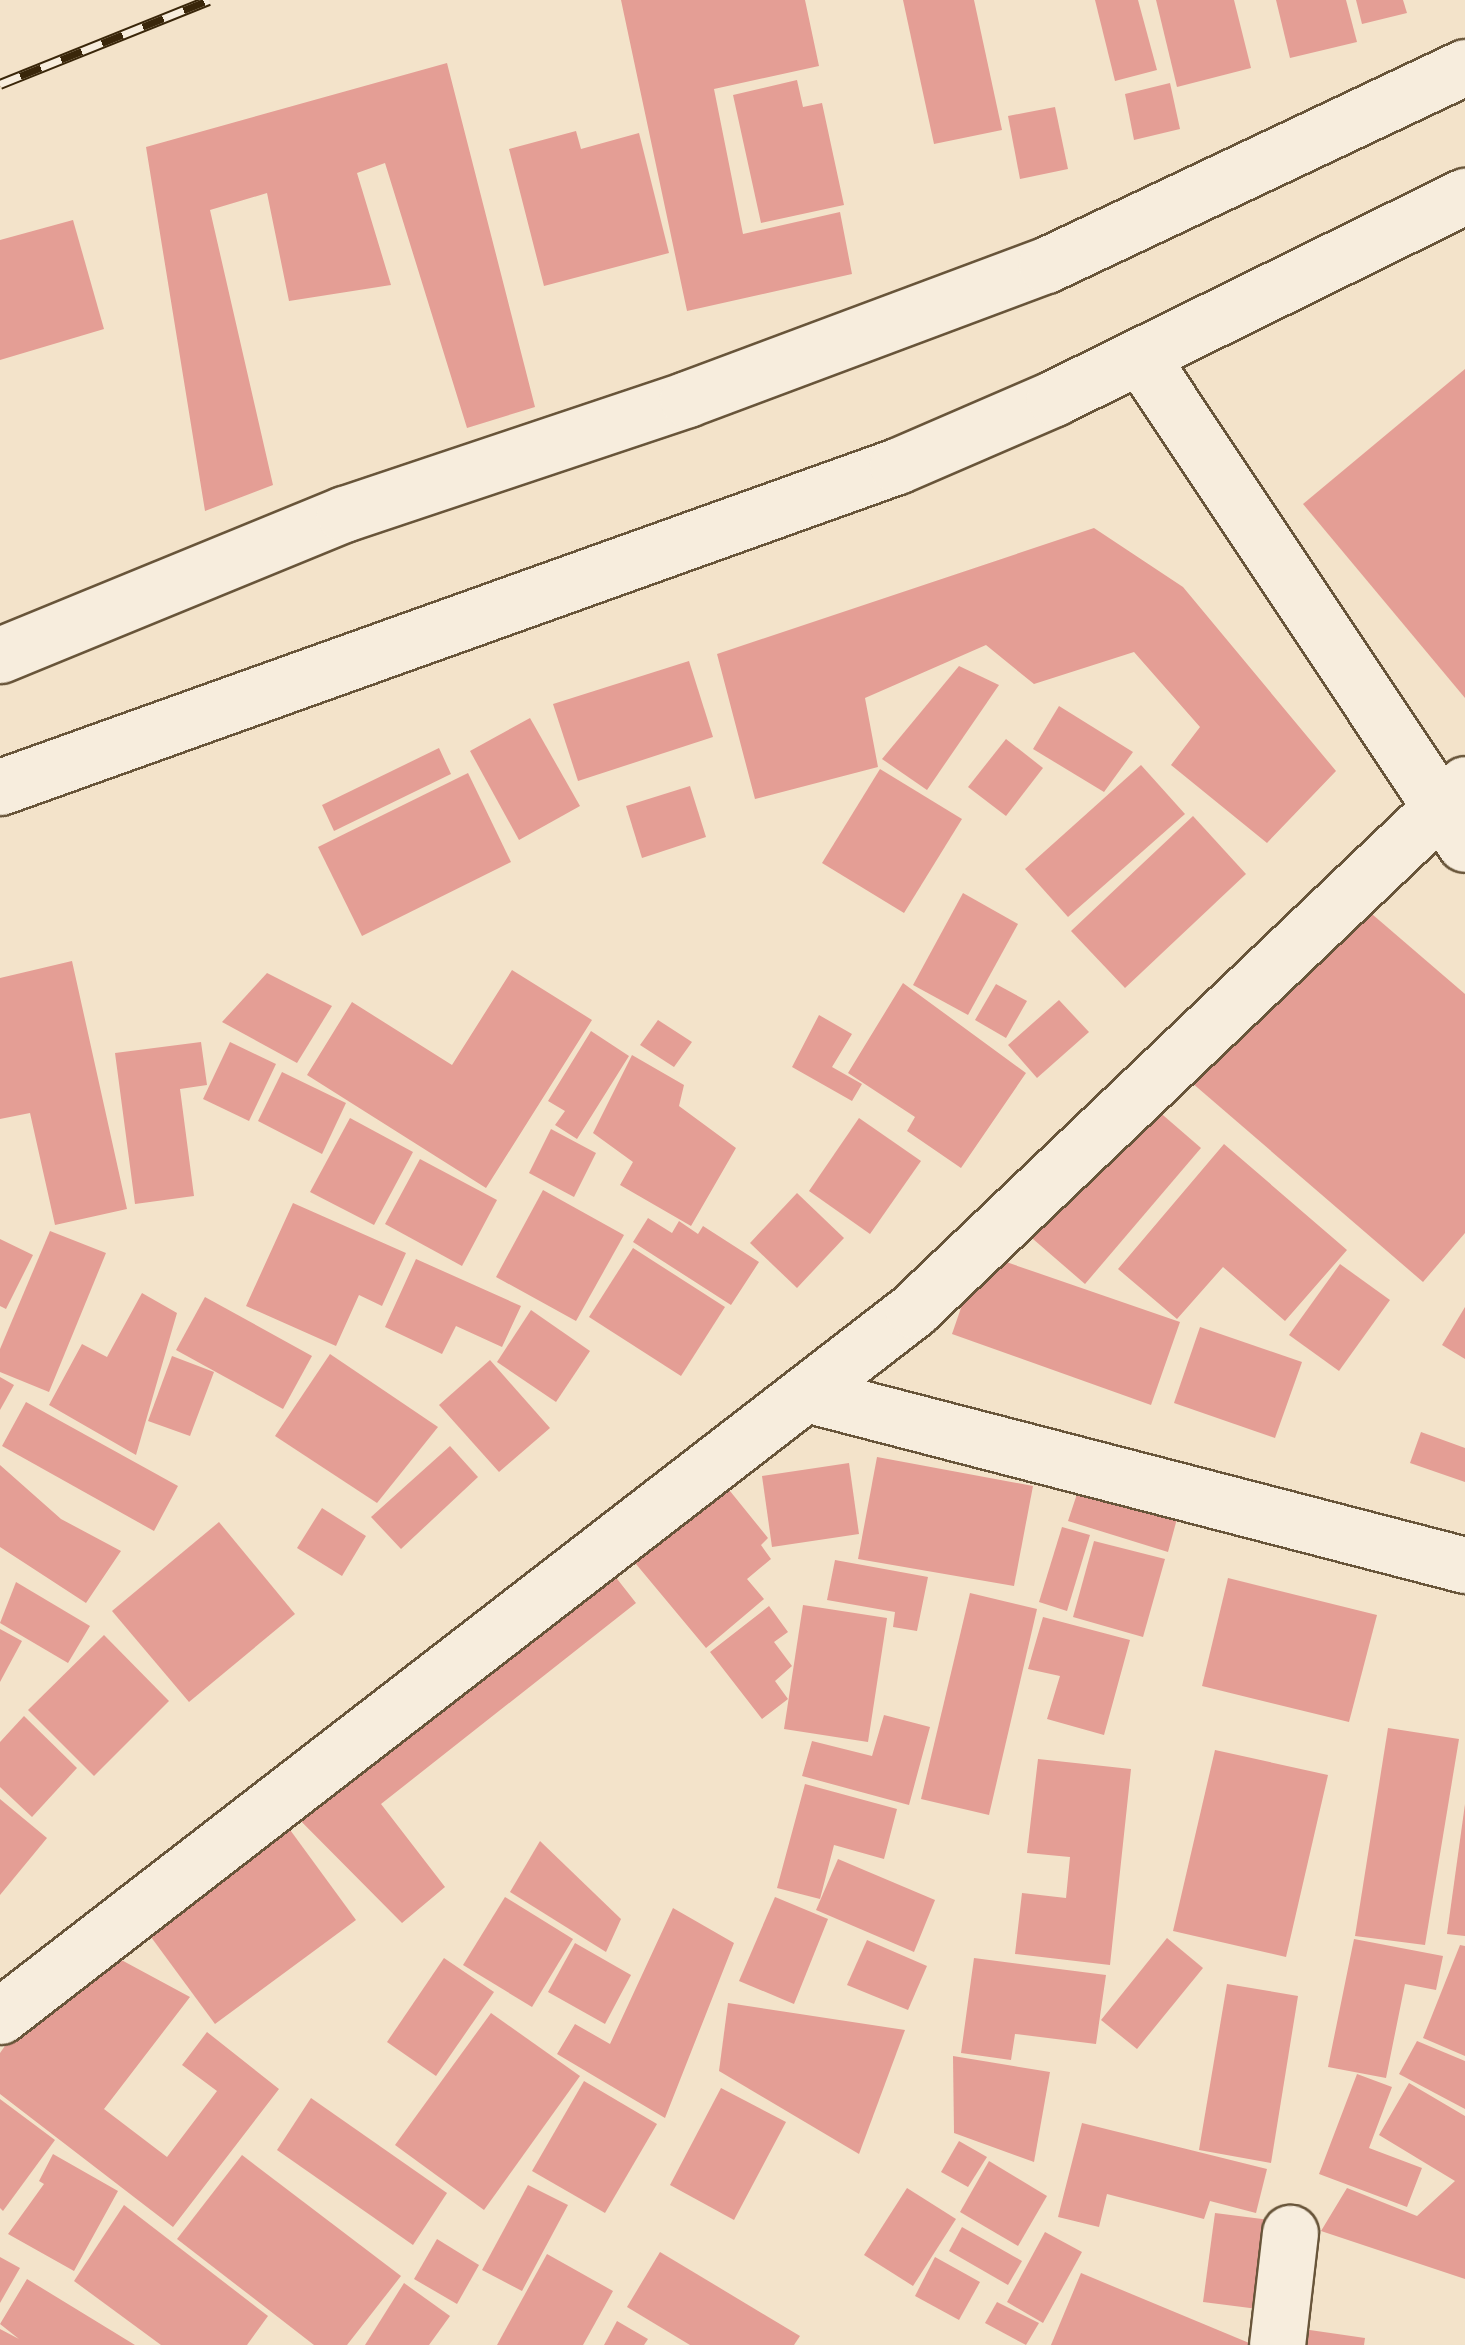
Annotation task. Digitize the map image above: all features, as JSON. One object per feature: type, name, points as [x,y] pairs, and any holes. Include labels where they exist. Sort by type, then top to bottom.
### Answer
[{"type":"street","points":[[0,655],[344,514],[686,400],[1046,265],[1465,66]]},
{"type":"street","points":[[0,787],[896,466],[1140,356],[1465,196]]},
{"type":"street","points":[[0,2016],[913,1310],[1257,976],[1456,813],[1140,356]]},
{"type":"street","points":[[806,1394],[1465,1566]]},
{"type":"street","points":[[1276,2345],[1290,2232]]},
{"type":"building","points":[[621,0],[805,0],[819,66],[714,89],[743,234],[840,212],[852,274],[687,311]]},
{"type":"building","points":[[903,0],[974,0],[1002,130],[934,144]]},
{"type":"building","points":[[1095,0],[1138,0],[1157,70],[1115,81]]},
{"type":"building","points":[[1156,0],[1234,0],[1251,68],[1177,87]]},
{"type":"building","points":[[1276,0],[1346,0],[1357,42],[1290,58]]},
{"type":"building","points":[[1356,0],[1403,0],[1407,13],[1362,24]]},
{"type":"building","points":[[447,63],[535,407],[467,428],[385,163],[357,173],[391,285],[289,301],[267,193],[210,210],[273,485],[205,511],[146,147]]},
{"type":"building","points":[[797,80],[803,107],[822,103],[844,205],[761,223],[733,95]]},
{"type":"building","points":[[1170,83],[1180,129],[1134,140],[1125,94]]},
{"type":"building","points":[[1055,107],[1068,169],[1020,179],[1008,116]]},
{"type":"building","points":[[576,131],[581,149],[639,133],[669,253],[544,286],[509,149]]},
{"type":"building","points":[[73,220],[104,329],[0,360],[0,240]]},
{"type":"building","points":[[1465,369],[1465,698],[1303,504]]},
{"type":"building","points":[[1094,528],[1183,587],[1336,771],[1267,843],[1171,765],[1200,727],[1134,652],[1034,684],[986,645],[865,698],[878,767],[755,799],[717,654]]},
{"type":"building","points":[[689,661],[713,737],[578,781],[553,704]]},
{"type":"building","points":[[959,666],[999,685],[927,790],[882,759]]},
{"type":"building","points":[[1059,706],[1133,752],[1104,792],[1033,749]]},
{"type":"building","points":[[530,718],[580,806],[519,840],[470,751]]},
{"type":"building","points":[[1006,739],[1043,768],[1006,816],[968,787]]},
{"type":"building","points":[[439,748],[451,774],[334,831],[322,805]]},
{"type":"building","points":[[1141,765],[1185,814],[1068,917],[1025,869]]},
{"type":"building","points":[[880,769],[962,819],[904,913],[822,863]]},
{"type":"building","points":[[468,773],[511,862],[362,936],[318,847]]},
{"type":"building","points":[[690,786],[706,837],[642,858],[626,806]]},
{"type":"building","points":[[1193,816],[1246,874],[1125,988],[1071,931]]},
{"type":"building","points":[[1344,890],[1465,994],[1465,1233],[1423,1282],[1184,1076]]},
{"type":"building","points":[[963,893],[1018,924],[968,1015],[913,985]]},
{"type":"building","points":[[72,961],[127,1209],[55,1225],[30,1113],[0,1119],[0,978]]},
{"type":"building","points":[[512,970],[592,1020],[486,1188],[307,1075],[352,1002],[452,1065]]},
{"type":"building","points":[[267,973],[332,1006],[297,1063],[222,1022]]},
{"type":"building","points":[[903,983],[1026,1073],[961,1168],[907,1131],[915,1117],[848,1073]]},
{"type":"building","points":[[996,984],[1027,1001],[1006,1038],[975,1020]]},
{"type":"building","points":[[1059,1000],[1089,1032],[1037,1078],[1008,1045]]},
{"type":"building","points":[[819,1015],[852,1034],[832,1067],[862,1084],[852,1101],[792,1067]]},
{"type":"building","points":[[658,1020],[692,1042],[674,1067],[640,1045]]},
{"type":"building","points":[[591,1031],[629,1056],[577,1139],[555,1125],[565,1111],[548,1101]]},
{"type":"building","points":[[201,1042],[207,1085],[180,1089],[194,1196],[135,1204],[115,1053]]},
{"type":"building","points":[[230,1042],[276,1064],[249,1121],[203,1099]]},
{"type":"building","points":[[632,1055],[684,1085],[679,1106],[736,1148],[691,1226],[620,1185],[633,1162],[593,1133]]},
{"type":"building","points":[[282,1072],[346,1103],[322,1154],[258,1121]]},
{"type":"building","points":[[1134,1090],[1201,1148],[1085,1284],[1018,1226]]},
{"type":"building","points":[[350,1118],[413,1152],[374,1225],[310,1192]]},
{"type":"building","points":[[859,1118],[921,1161],[870,1234],[809,1191]]},
{"type":"building","points":[[551,1129],[596,1153],[574,1197],[529,1173]]},
{"type":"building","points":[[1224,1144],[1347,1250],[1285,1321],[1223,1267],[1177,1319],[1118,1269]]},
{"type":"building","points":[[420,1159],[497,1200],[462,1266],[385,1224]]},
{"type":"building","points":[[543,1190],[624,1235],[576,1321],[496,1277]]},
{"type":"building","points":[[797,1193],[844,1238],[797,1288],[750,1243]]},
{"type":"building","points":[[293,1203],[406,1253],[382,1306],[359,1295],[336,1346],[246,1306]]},
{"type":"building","points":[[648,1218],[672,1233],[679,1221],[698,1234],[703,1226],[759,1262],[731,1305],[633,1242]]},
{"type":"building","points":[[50,1231],[106,1253],[49,1392],[0,1372],[0,1349]]},
{"type":"building","points":[[0,1239],[33,1255],[6,1309],[0,1306]]},
{"type":"building","points":[[633,1248],[725,1307],[681,1376],[589,1317]]},
{"type":"building","points":[[980,1253],[1180,1322],[1151,1405],[952,1334]]},
{"type":"building","points":[[416,1259],[521,1306],[502,1347],[456,1326],[442,1354],[385,1327]]},
{"type":"building","points":[[1340,1264],[1390,1300],[1339,1371],[1289,1335]]},
{"type":"building","points":[[142,1293],[177,1313],[136,1455],[49,1405],[82,1344],[107,1357]]},
{"type":"building","points":[[205,1297],[312,1356],[283,1409],[176,1350]]},
{"type":"building","points":[[1465,1307],[1465,1359],[1442,1345]]},
{"type":"building","points":[[531,1310],[590,1351],[556,1402],[497,1362]]},
{"type":"building","points":[[1200,1327],[1302,1362],[1275,1438],[1174,1403]]},
{"type":"building","points":[[330,1354],[438,1427],[377,1503],[275,1436]]},
{"type":"building","points":[[172,1356],[214,1372],[190,1436],[148,1421]]},
{"type":"building","points":[[490,1360],[550,1428],[499,1472],[439,1405]]},
{"type":"building","points":[[0,1377],[14,1385],[0,1410]]},
{"type":"building","points":[[26,1402],[178,1486],[154,1531],[2,1446]]},
{"type":"building","points":[[1421,1432],[1465,1448],[1465,1482],[1410,1463]]},
{"type":"building","points":[[450,1446],[478,1477],[401,1549],[371,1517]]},
{"type":"building","points":[[877,1457],[1033,1486],[1014,1586],[858,1559]]},
{"type":"building","points":[[849,1463],[859,1534],[772,1547],[762,1476]]},
{"type":"building","points":[[0,1465],[61,1519],[121,1551],[86,1603],[0,1547]]},
{"type":"building","points":[[713,1470],[768,1538],[761,1545],[771,1559],[747,1579],[764,1599],[706,1648],[621,1546]]},
{"type":"building","points":[[1080,1485],[1178,1515],[1168,1552],[1068,1521]]},
{"type":"building","points":[[322,1508],[366,1536],[342,1576],[297,1548]]},
{"type":"building","points":[[219,1522],[295,1614],[189,1702],[112,1611]]},
{"type":"building","points":[[1062,1527],[1090,1535],[1067,1611],[1039,1602]]},
{"type":"building","points":[[1094,1541],[1165,1559],[1143,1637],[1073,1617]]},
{"type":"building","points":[[589,1543],[636,1603],[381,1804],[445,1887],[402,1923],[272,1792]]},
{"type":"building","points":[[835,1560],[928,1577],[917,1631],[893,1627],[895,1612],[827,1600]]},
{"type":"building","points":[[1228,1578],[1377,1615],[1349,1722],[1202,1686]]},
{"type":"building","points":[[16,1582],[90,1626],[68,1663],[0,1623]]},
{"type":"building","points":[[970,1593],[1037,1609],[989,1815],[921,1799]]},
{"type":"building","points":[[803,1605],[887,1618],[868,1742],[784,1729]]},
{"type":"building","points":[[769,1606],[788,1632],[774,1642],[792,1666],[775,1681],[788,1699],[762,1719],[710,1652]]},
{"type":"building","points":[[1043,1617],[1130,1640],[1104,1735],[1047,1719],[1060,1676],[1028,1669]]},
{"type":"building","points":[[0,1629],[22,1641],[0,1682]]},
{"type":"building","points":[[104,1635],[169,1701],[94,1776],[28,1710]]},
{"type":"building","points":[[884,1715],[930,1727],[909,1805],[802,1776],[812,1741],[872,1756]]},
{"type":"building","points":[[24,1716],[77,1768],[32,1817],[0,1787],[0,1742]]},
{"type":"building","points":[[1388,1728],[1459,1739],[1425,1945],[1355,1936]]},
{"type":"building","points":[[1215,1750],[1328,1775],[1286,1957],[1173,1931]]},
{"type":"building","points":[[1038,1759],[1131,1769],[1110,1965],[1015,1954],[1022,1893],[1066,1898],[1070,1857],[1027,1853]]},
{"type":"building","points":[[805,1784],[897,1809],[884,1859],[834,1845],[820,1899],[777,1888]]},
{"type":"building","points":[[266,1797],[356,1920],[215,2024],[126,1903]]},
{"type":"building","points":[[0,1799],[47,1838],[0,1895]]},
{"type":"building","points":[[1465,1804],[1465,1936],[1447,1934]]},
{"type":"building","points":[[540,1841],[621,1919],[606,1952],[510,1892]]},
{"type":"building","points":[[838,1859],[935,1900],[914,1952],[816,1910]]},
{"type":"building","points":[[505,1897],[573,1939],[532,2007],[463,1965]]},
{"type":"building","points":[[775,1897],[828,1919],[794,2004],[739,1981]]},
{"type":"building","points":[[673,1908],[734,1943],[665,2118],[557,2054],[575,2024],[610,2044]]},
{"type":"building","points":[[1167,1938],[1203,1968],[1137,2049],[1101,2020]]},
{"type":"building","points":[[1354,1939],[1443,1956],[1436,1990],[1405,1984],[1386,2078],[1328,2067]]},
{"type":"building","points":[[867,1940],[927,1966],[908,2010],[847,1985]]},
{"type":"building","points":[[575,1943],[631,1975],[605,2024],[548,1992]]},
{"type":"building","points":[[1460,1945],[1465,1946],[1465,2056],[1423,2038]]},
{"type":"building","points":[[101,1949],[190,1997],[104,2109],[167,2157],[217,2091],[182,2065],[207,2032],[279,2089],[173,2227],[0,2094],[0,2053],[63,1964]]},
{"type":"building","points":[[444,1958],[494,1992],[436,2076],[387,2042]]},
{"type":"building","points":[[974,1958],[1106,1975],[1096,2044],[1015,2034],[1011,2060],[961,2053]]},
{"type":"building","points":[[1227,1984],[1298,1996],[1271,2163],[1199,2150]]},
{"type":"building","points":[[728,2003],[905,2030],[859,2154],[719,2071]]},
{"type":"building","points":[[491,2013],[580,2076],[484,2210],[395,2145]]},
{"type":"building","points":[[1417,2041],[1465,2061],[1465,2109],[1399,2074]]},
{"type":"building","points":[[953,2056],[1050,2072],[1034,2162],[954,2133]]},
{"type":"building","points":[[1357,2074],[1392,2087],[1369,2148],[1422,2168],[1407,2207],[1319,2174]]},
{"type":"building","points":[[584,2081],[657,2124],[605,2213],[532,2171]]},
{"type":"building","points":[[1409,2083],[1465,2116],[1465,2279],[1321,2231],[1347,2188],[1417,2216],[1455,2181],[1379,2135]]},
{"type":"building","points":[[721,2088],[786,2122],[734,2220],[670,2185]]},
{"type":"building","points":[[311,2098],[447,2193],[413,2245],[277,2150]]},
{"type":"building","points":[[0,2099],[55,2140],[3,2211],[0,2208]]},
{"type":"building","points":[[1082,2123],[1267,2169],[1256,2213],[1210,2201],[1204,2219],[1107,2194],[1099,2227],[1058,2217]]},
{"type":"building","points":[[959,2141],[987,2157],[968,2187],[941,2172]]},
{"type":"building","points":[[53,2154],[118,2191],[74,2271],[8,2234],[44,2184],[39,2181]]},
{"type":"building","points":[[242,2155],[401,2276],[347,2345],[314,2345],[177,2239]]},
{"type":"building","points":[[989,2161],[1047,2196],[1018,2246],[960,2212]]},
{"type":"building","points":[[528,2185],[568,2205],[522,2291],[482,2270]]},
{"type":"building","points":[[907,2188],[956,2219],[913,2286],[864,2255]]},
{"type":"building","points":[[124,2205],[268,2316],[247,2345],[161,2345],[74,2281]]},
{"type":"building","points":[[1215,2213],[1270,2220],[1258,2309],[1203,2302]]},
{"type":"building","points":[[962,2227],[1022,2261],[1008,2285],[949,2251]]},
{"type":"building","points":[[1045,2232],[1082,2252],[1043,2323],[1007,2302]]},
{"type":"building","points":[[437,2239],[479,2265],[457,2304],[414,2279]]},
{"type":"building","points":[[660,2252],[800,2336],[794,2345],[690,2345],[627,2307]]},
{"type":"building","points":[[547,2254],[613,2291],[583,2345],[497,2345]]},
{"type":"building","points":[[0,2257],[20,2268],[0,2303]]},
{"type":"building","points":[[935,2257],[980,2282],[959,2320],[915,2296]]},
{"type":"building","points":[[1081,2273],[1254,2345],[1051,2345]]},
{"type":"building","points":[[27,2279],[135,2345],[0,2345],[0,2329],[19,2339],[0,2324]]},
{"type":"building","points":[[404,2283],[450,2316],[429,2345],[365,2345]]},
{"type":"building","points":[[997,2302],[1039,2323],[1026,2345],[985,2323]]},
{"type":"building","points":[[617,2321],[648,2339],[644,2345],[604,2345]]},
{"type":"building","points":[[1289,2327],[1365,2338],[1364,2345],[1286,2345]]},
{"type":"railway","points":[[0,84],[209,0]]}]
